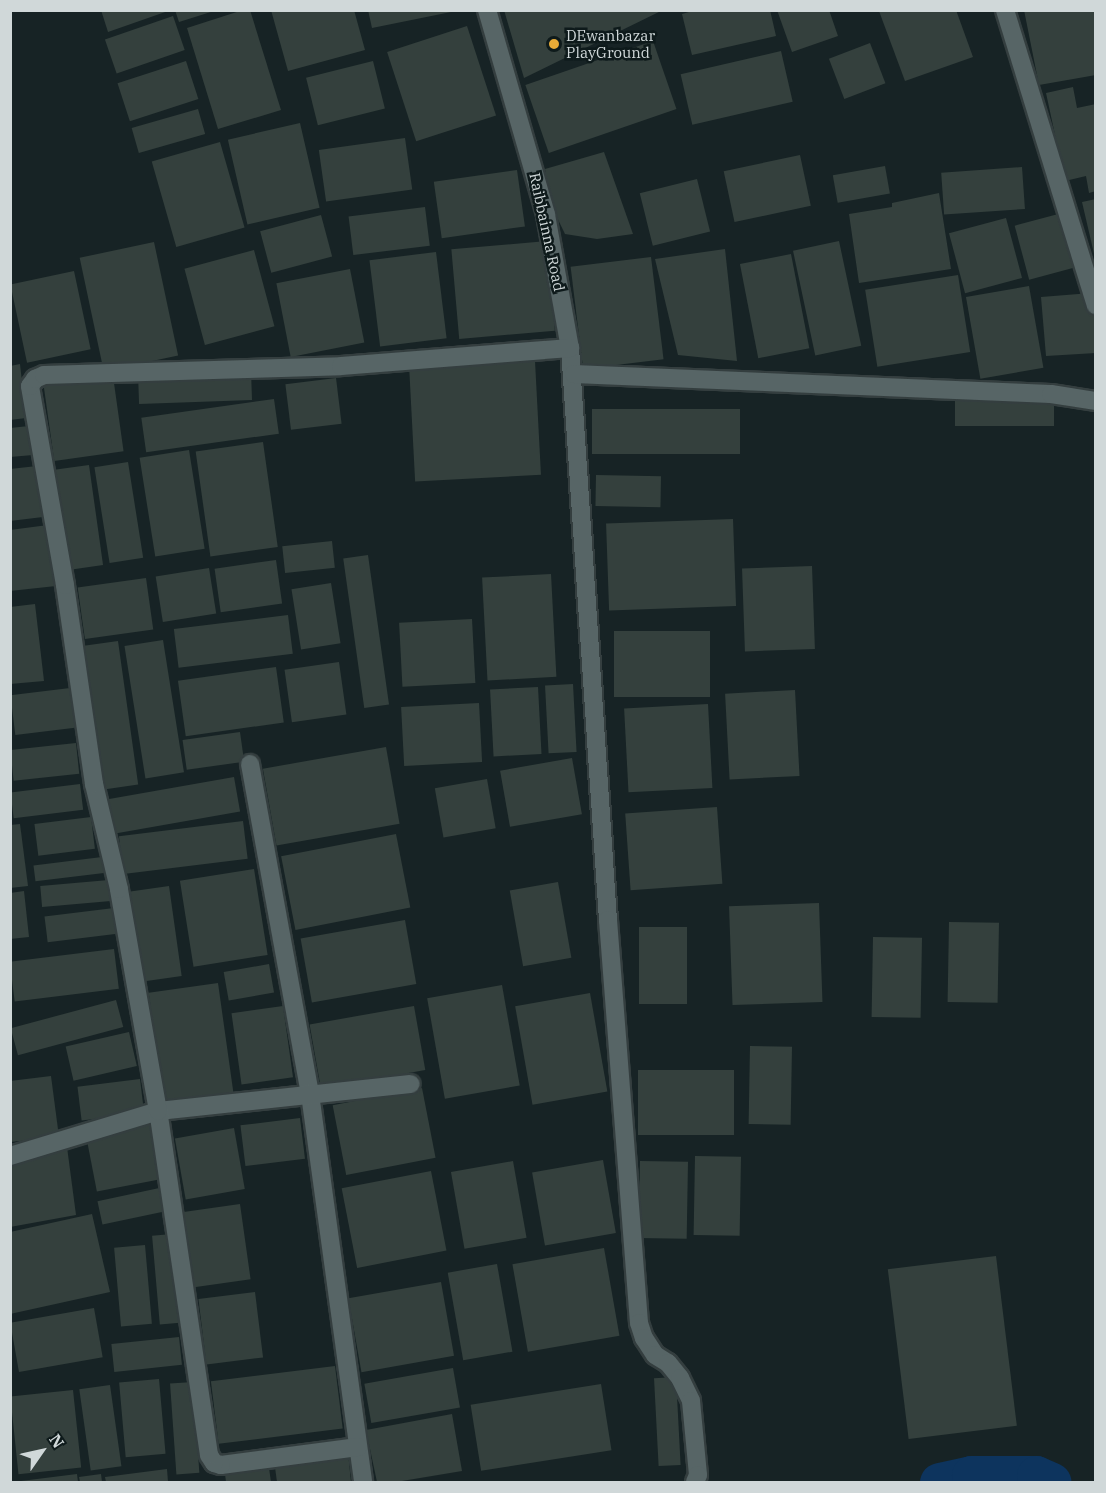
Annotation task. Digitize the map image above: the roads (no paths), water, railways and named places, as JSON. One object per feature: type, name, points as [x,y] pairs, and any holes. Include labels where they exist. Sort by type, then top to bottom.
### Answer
[{"type":"street","name":"Raibbainna Road","points":[[487,10],[546,215],[574,374],[575,424],[639,1323],[644,1338],[655,1355],[668,1363],[680,1378],[692,1401],[698,1475],[695,1482]]},
{"type":"street","points":[[1005,10],[1095,305]]},
{"type":"street","points":[[358,1447],[220,1465],[214,1463],[209,1455],[158,1111],[119,888],[94,784],[65,585],[30,386],[35,379],[44,375],[341,366],[570,348]]},
{"type":"street","points":[[574,374],[1051,394],[1095,401]]},
{"type":"street","points":[[250,764],[310,1094],[363,1482]]},
{"type":"street","points":[[10,1156],[158,1111],[411,1084]]},
{"type":"waterway","points":[[939,1482],[971,1475],[1036,1475],[1052,1482]]},
{"type":"place","name":"DEwanbazar PlayGround","points":[[554,44]]}]
